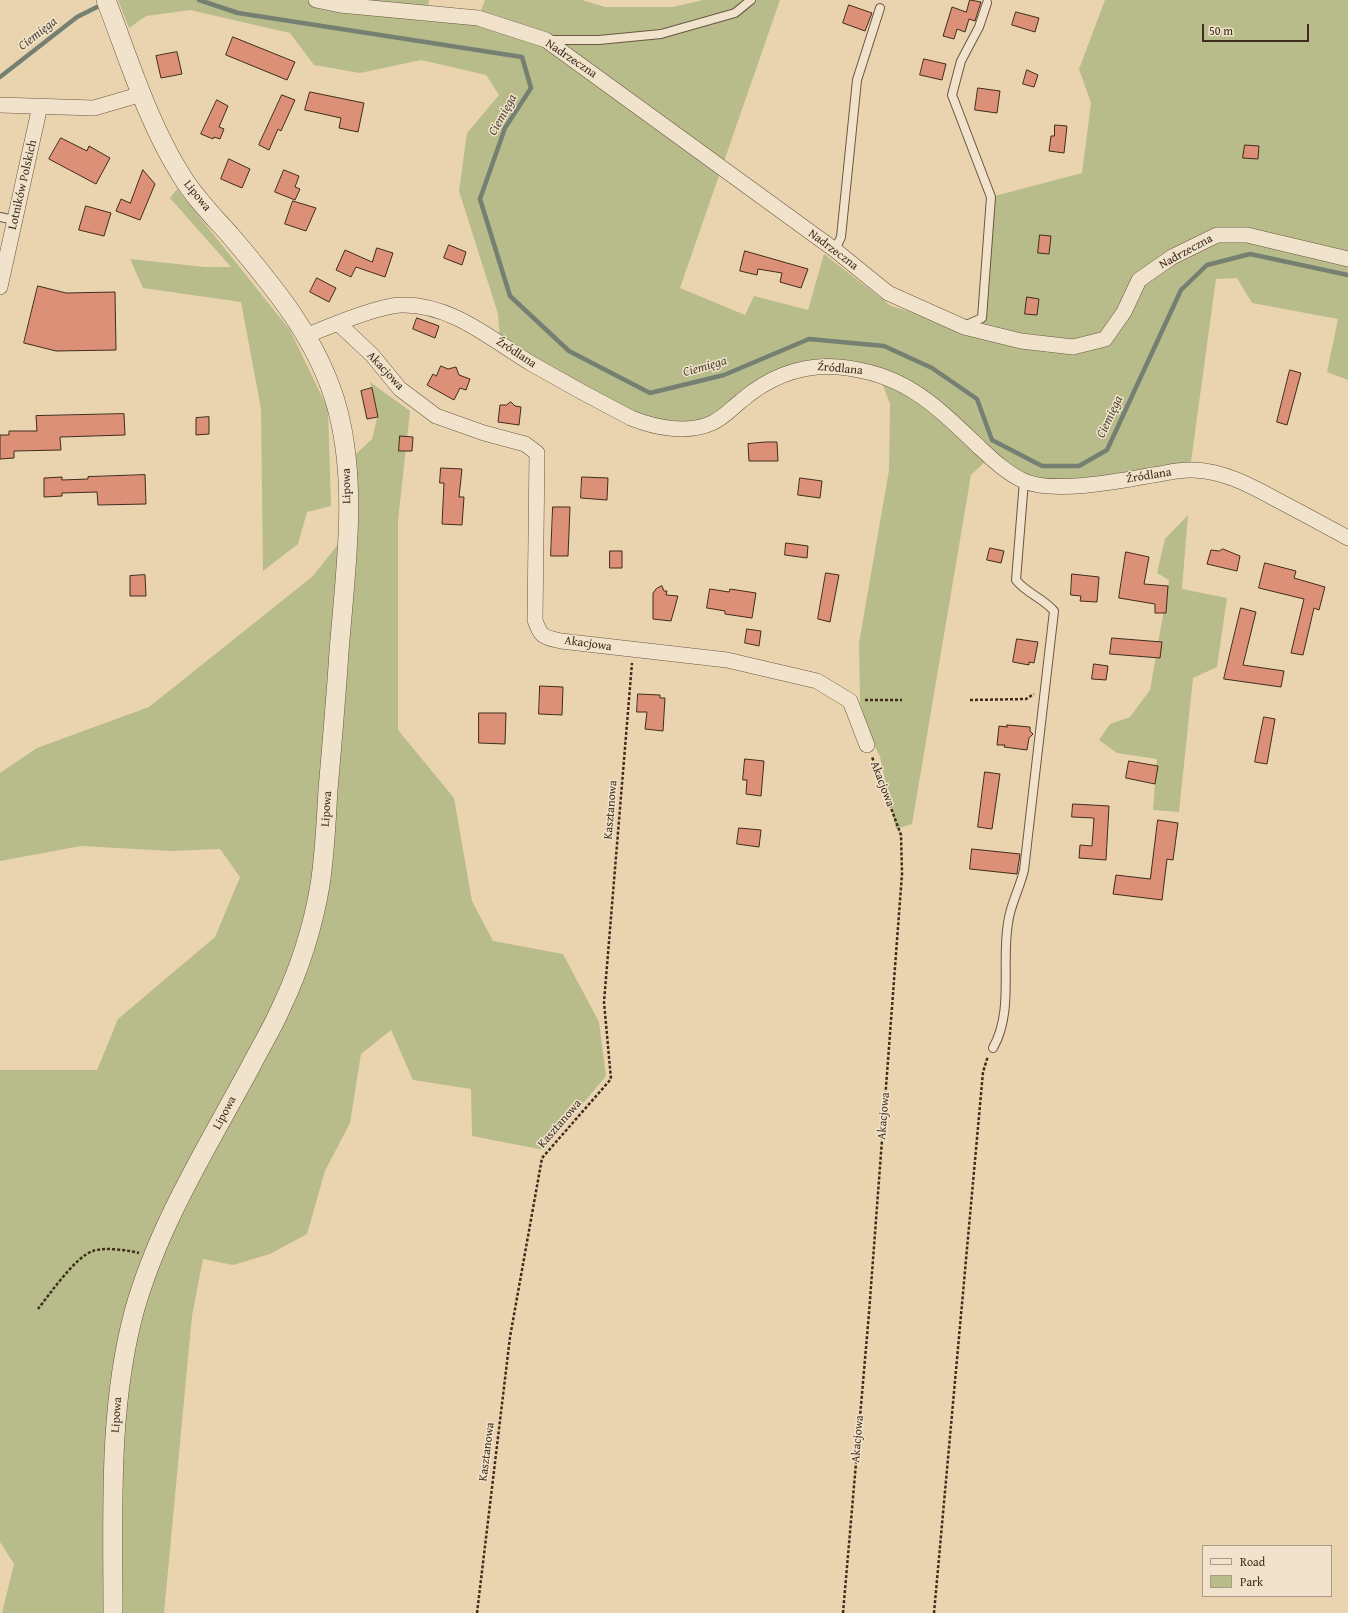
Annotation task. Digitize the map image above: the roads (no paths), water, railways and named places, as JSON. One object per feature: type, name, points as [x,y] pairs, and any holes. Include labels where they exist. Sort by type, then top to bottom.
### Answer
[{"type":"street","name":"Lipowa","points":[[106,0],[142,94],[168,153],[181,176],[272,287],[306,336],[323,369],[338,410],[345,442],[348,494],[326,836],[320,888],[303,951],[280,1011],[171,1213],[153,1256],[130,1328],[118,1398],[114,1471],[114,1613]]},
{"type":"street","name":"Nadrzeczna","points":[[316,0],[478,18],[546,40],[835,250],[888,293],[964,326],[1021,341],[1073,347],[1105,340],[1124,312],[1139,280],[1172,257],[1217,235],[1247,235],[1348,259]]},
{"type":"street","points":[[0,105],[94,108],[142,94]]},
{"type":"street","name":"Lotników Polskich","points":[[0,287],[7,218],[40,106]]},
{"type":"street","name":"Źródlana","points":[[306,336],[381,309],[400,304],[429,308],[480,330],[531,364],[631,418],[649,425],[682,429],[704,425],[719,419],[756,390],[776,377],[794,370],[823,366],[861,370],[897,381],[932,403],[1009,473],[1034,485],[1067,486],[1190,470],[1218,473],[1250,486],[1348,538]]},
{"type":"street","name":"Akacjowa","points":[[339,324],[372,355],[400,389],[436,416],[484,433],[525,444],[537,453],[534,620],[539,633],[561,641],[740,663],[817,681],[850,701],[867,745]]},
{"type":"lane","points":[[546,40],[599,40],[661,34],[735,13],[751,0]]},
{"type":"lane","points":[[964,326],[982,318],[991,197],[952,95],[961,61],[979,27],[987,3]]},
{"type":"lane","points":[[835,250],[841,237],[857,80],[880,8]]},
{"type":"lane","points":[[993,1048],[1003,1025],[1007,924],[1011,906],[1019,889],[1024,870],[1054,611],[1049,605],[1022,588],[1016,580],[1024,481]]},
{"type":"waterway","name":"Ciemięga","points":[[199,0],[238,13],[522,57],[531,88],[505,128],[480,199],[510,296],[569,351],[650,393],[724,375],[809,339],[884,346],[932,368],[977,399],[992,440],[1042,466],[1079,466],[1107,450],[1181,290],[1207,265],[1250,254],[1348,275]]},
{"type":"waterway","name":"Ciemięga","points":[[0,77],[77,17],[103,4]]}]
